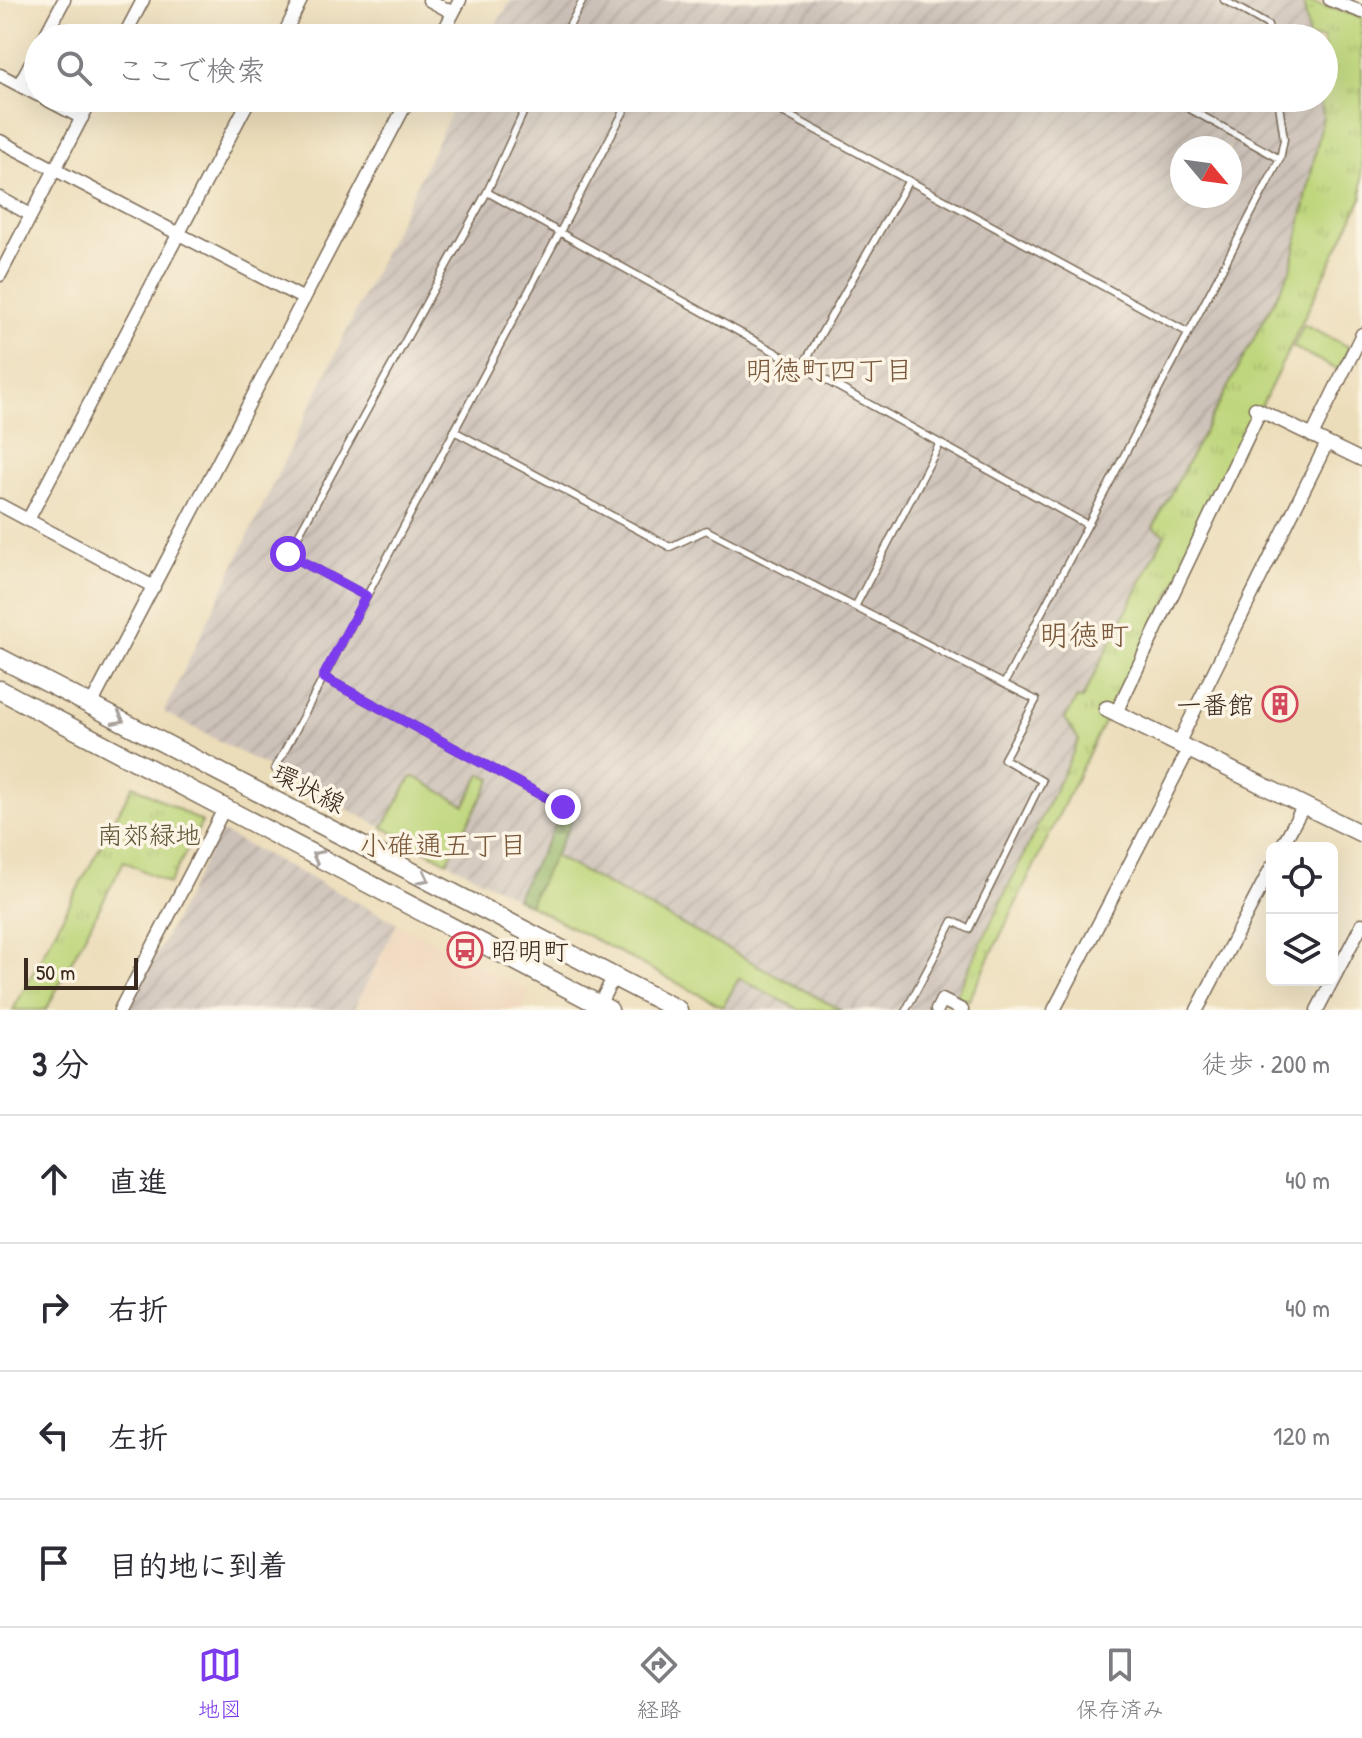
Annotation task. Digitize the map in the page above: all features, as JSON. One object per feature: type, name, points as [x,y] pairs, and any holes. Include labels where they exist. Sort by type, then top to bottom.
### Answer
[{"type":"main road","name":"環状線","points":[[0,658],[678,1010]]},
{"type":"main road","points":[[0,690],[602,1008]]},
{"type":"street","points":[[51,24],[64,0]]},
{"type":"street","points":[[130,24],[143,0]]},
{"type":"street","points":[[289,24],[301,0]]},
{"type":"street","points":[[429,0],[453,13]]},
{"type":"street","points":[[447,24],[460,0]]},
{"type":"street","points":[[1330,0],[1362,12]]},
{"type":"street","points":[[0,75],[24,88]]},
{"type":"street","points":[[19,85],[24,76]]},
{"type":"street","points":[[71,112],[82,118]]},
{"type":"street","points":[[0,275],[85,112]]},
{"type":"street","points":[[28,520],[243,112]]},
{"type":"street","points":[[91,705],[402,112]]},
{"type":"street","points":[[0,141],[304,299]]},
{"type":"street","points":[[0,198],[31,215]]},
{"type":"street","points":[[1312,436],[1362,334]]},
{"type":"street","points":[[1362,460],[1257,409],[1112,711],[1362,834]]},
{"type":"street","points":[[1054,1010],[1184,746],[1327,443]]},
{"type":"street","points":[[0,505],[154,587]]},
{"type":"street","points":[[1284,842],[1304,805]]},
{"type":"street","points":[[120,1010],[225,807]]},
{"type":"street","points":[[1197,1010],[1266,878]]},
{"type":"street","points":[[1317,1010],[1362,924]]},
{"type":"street","points":[[602,1008],[614,976]]},
{"type":"street","points":[[937,1010],[942,1000],[962,1010]]},
{"type":"lane","points":[[570,24],[583,0]]},
{"type":"lane","points":[[1224,0],[1266,24]]},
{"type":"lane","points":[[366,596],[288,554],[487,192],[524,112]]},
{"type":"lane","points":[[275,769],[624,112]]},
{"type":"lane","points":[[783,112],[1187,332]]},
{"type":"lane","points":[[1195,112],[1280,159]]},
{"type":"lane","points":[[1004,684],[1280,159],[1284,139],[1280,112]]},
{"type":"lane","points":[[802,367],[909,180]]},
{"type":"lane","points":[[487,192],[1086,524]]},
{"type":"lane","points":[[454,431],[670,547],[706,530],[1036,700],[1004,759],[1042,781],[969,929],[953,921],[906,1010]]},
{"type":"lane","points":[[855,607],[940,443]]},
{"type":"lane","points":[[323,677],[563,807]]},
{"type":"shaded area","points":[[511,0],[1303,0],[1307,24],[496,24]]},
{"type":"shaded area","points":[[451,112],[1322,112],[1318,148],[1291,269],[1154,526],[1166,533],[1081,700],[1078,698],[1079,739],[955,997],[941,990],[930,1010],[728,1010],[164,712]]},
{"type":"shaded area","points":[[220,831],[397,923],[353,1010],[128,1010]]},
{"type":"shaded area","points":[[397,923],[530,992],[521,1010],[354,1010]]},
{"type":"green space","points":[[1303,0],[1362,17],[1362,198],[1110,719],[1104,722],[969,1000],[955,997],[1079,740],[1065,719],[1077,698],[1082,699],[1165,534],[1153,527],[1291,269],[1322,112],[1338,112],[1338,24],[1307,24]]},
{"type":"green space","points":[[1304,325],[1349,347],[1338,370],[1293,347]]},
{"type":"green space","points":[[481,774],[492,779],[447,862],[383,827],[411,778],[415,777],[465,805]]},
{"type":"green space","name":"南郊緑地","points":[[133,785],[202,822],[169,884],[124,861],[46,1010],[13,1010]]},
{"type":"green space","points":[[561,815],[572,821],[529,905],[516,898]]},
{"type":"green space","points":[[554,856],[841,1010],[800,1010],[739,978],[723,1007],[529,905]]},
{"type":"place","name":"一番館","points":[[1280,704]]},
{"type":"place","name":"昭明町","points":[[465,950]]},
{"type":"district","name":"明徳町四丁目","points":[[829,370]]},
{"type":"district","name":"明徳町","points":[[1084,634]]},
{"type":"district","name":"小碓通五丁目","points":[[443,845]]},
{"type":"route","points":[[288,554],[366,596],[323,677],[563,807]]}]
